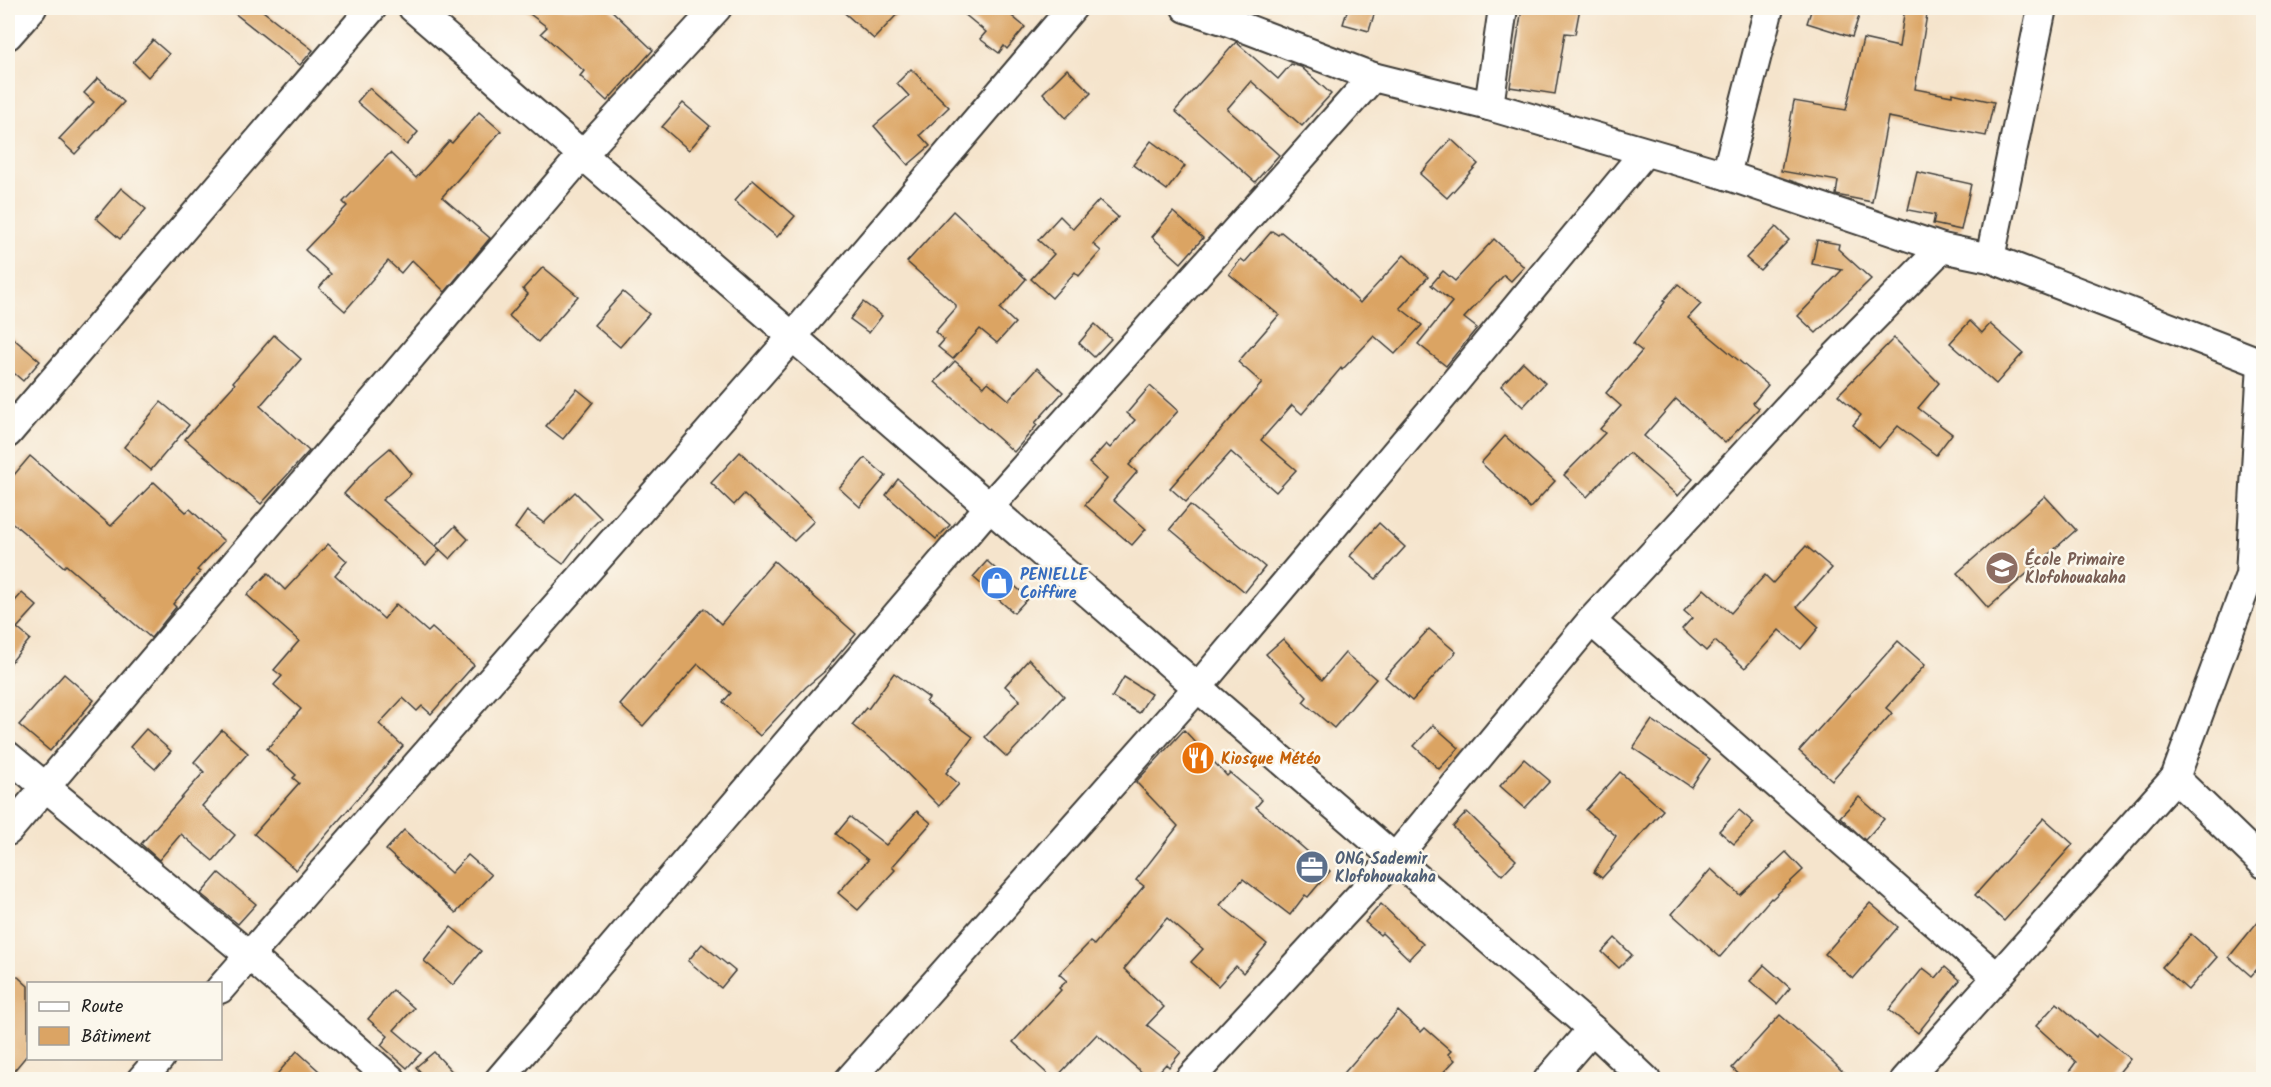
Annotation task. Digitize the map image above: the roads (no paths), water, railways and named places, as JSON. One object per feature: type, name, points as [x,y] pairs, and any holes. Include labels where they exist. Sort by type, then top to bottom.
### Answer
[{"type":"street","points":[[8,35],[32,8]]},
{"type":"street","points":[[8,434],[372,8]]},
{"type":"street","points":[[413,8],[1592,1029],[1646,1080]]},
{"type":"street","points":[[8,831],[583,154],[717,8]]},
{"type":"street","points":[[222,987],[793,336],[1072,8]]},
{"type":"street","points":[[1186,8],[1230,15],[1373,77],[1489,106],[1726,175],[1942,248],[1990,258],[2263,363],[2250,575],[2175,778],[1905,1080]]},
{"type":"street","points":[[1489,106],[1503,8]]},
{"type":"street","points":[[1726,175],[1769,8]]},
{"type":"street","points":[[1990,258],[2042,8]]},
{"type":"street","points":[[499,1080],[989,507],[1373,77]]},
{"type":"street","points":[[849,1080],[1197,687],[1450,388],[1644,153]]},
{"type":"street","points":[[1189,1080],[1395,858],[1591,621],[1828,364],[1942,248]]},
{"type":"street","points":[[1591,621],[1997,977]]},
{"type":"street","points":[[8,756],[250,956],[392,1080]]},
{"type":"street","points":[[2175,778],[2264,864]]},
{"type":"street","points":[[1548,1080],[1592,1029]]},
{"type":"street","points":[[141,1080],[159,1060]]},
{"type":"place","name":"École Primaire Klofohouakaha","points":[[2002,568]]},
{"type":"place","name":"PENIELLE Coiffure","points":[[997,583]]},
{"type":"place","name":"Kiosque Météo","points":[[1198,758]]},
{"type":"place","name":"ONG Sademir Klofohouakaha","points":[[1312,867]]}]
